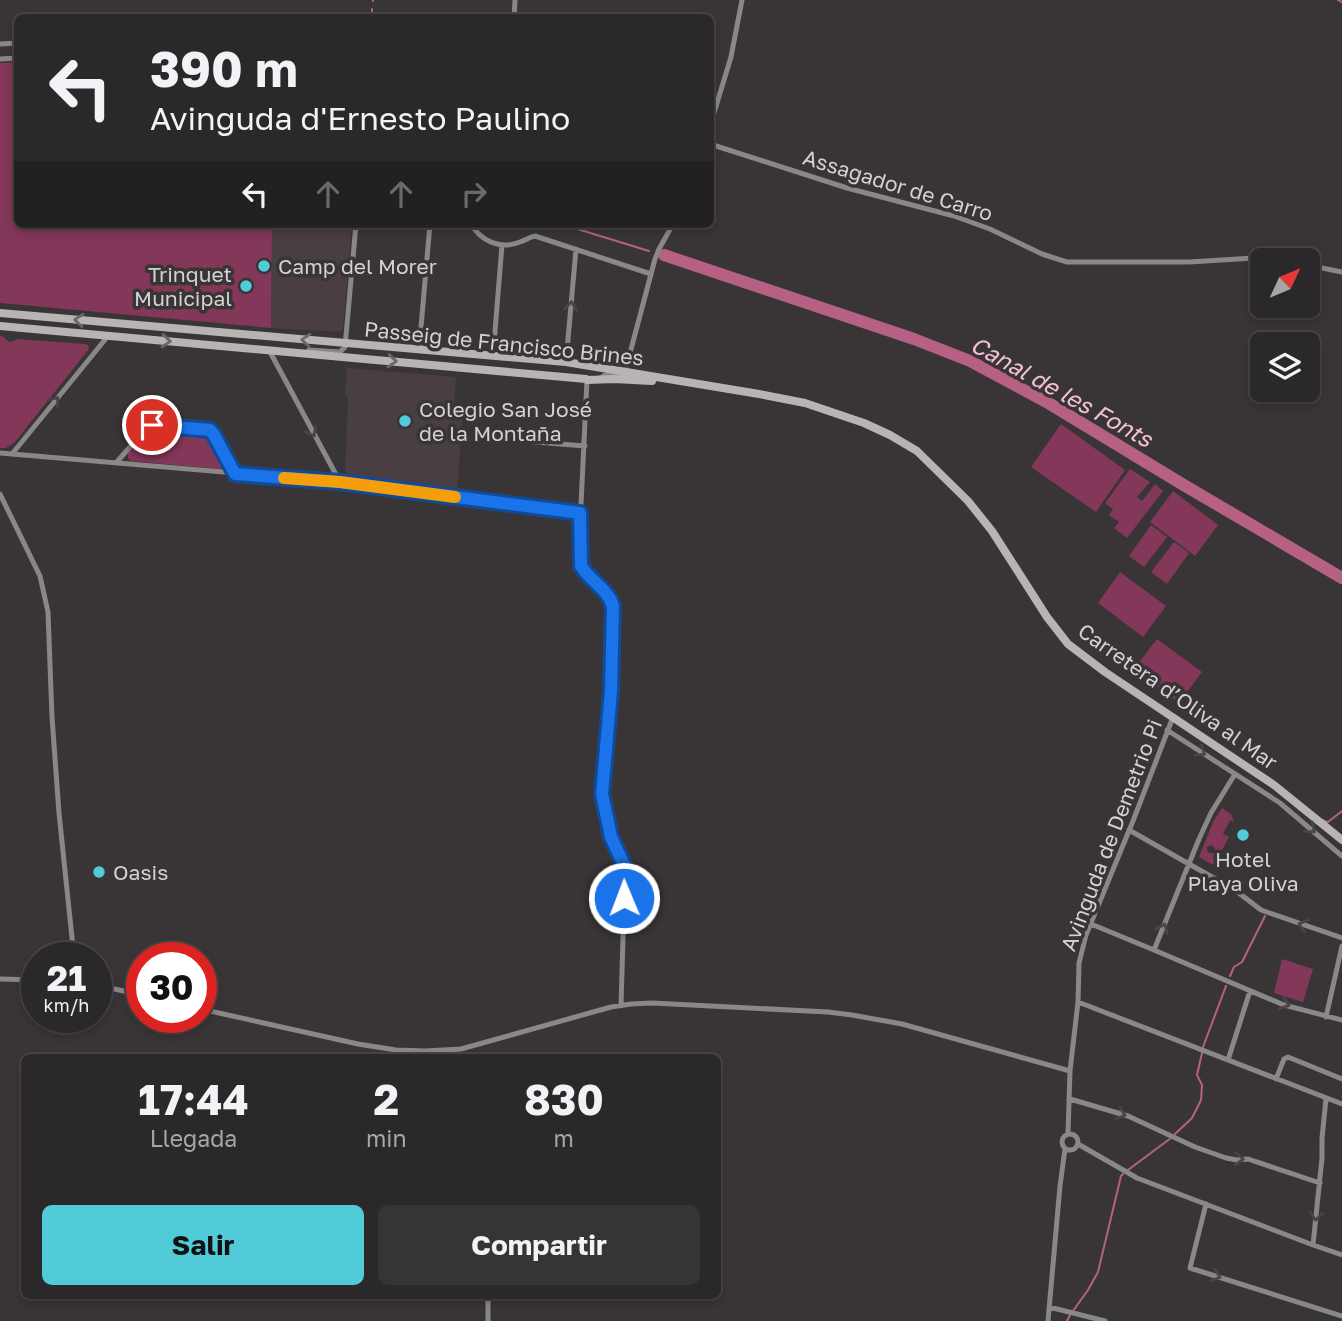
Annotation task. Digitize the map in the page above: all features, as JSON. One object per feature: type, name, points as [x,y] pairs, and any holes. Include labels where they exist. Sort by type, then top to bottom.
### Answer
[{"type":"street","points":[[714,113],[731,57],[742,0]]},
{"type":"street","name":"Assagador de Carro","points":[[714,145],[847,188],[963,219],[1042,254],[1067,262],[1189,262],[1250,258]]},
{"type":"street","points":[[300,353],[305,350],[340,352],[345,347],[356,228]]},
{"type":"street","points":[[419,350],[430,228]]},
{"type":"street","points":[[474,228],[485,239],[502,245],[520,242],[532,236],[651,274]]},
{"type":"street","points":[[592,380],[605,375],[620,376],[625,372],[655,259],[671,228]]},
{"type":"street","points":[[493,356],[502,245]]},
{"type":"street","points":[[566,362],[576,249]]},
{"type":"street","points":[[1320,268],[1342,272]]},
{"type":"street","name":"Passeig de Francisco Brines","points":[[0,313],[566,362],[690,383]]},
{"type":"street","name":"Passeig de Francisco Brines","points":[[0,326],[592,380],[690,383]]},
{"type":"street","points":[[12,454],[108,336]]},
{"type":"street","points":[[269,350],[340,482]]},
{"type":"street","points":[[586,366],[592,380]]},
{"type":"street","points":[[596,367],[592,380],[585,446],[580,513],[581,566],[607,594],[613,606],[611,691],[602,794],[608,829],[623,860],[625,871],[621,1005]]},
{"type":"street","name":"Carretera d’Oliva al Mar","points":[[690,383],[759,394],[829,410],[876,428],[917,451],[949,480],[984,520],[1051,623],[1068,644],[1105,672],[1274,785],[1342,840]]},
{"type":"street","points":[[116,463],[149,425],[194,428],[212,432],[235,474]]},
{"type":"street","points":[[500,439],[585,446]]},
{"type":"street","points":[[0,453],[340,482],[580,513]]},
{"type":"street","points":[[0,494],[40,576],[48,612],[59,813],[72,942]]},
{"type":"street","points":[[0,513],[9,512]]},
{"type":"street","name":"Avinguda de Demetrio Pi","points":[[1068,1133],[1070,1071],[1078,1002],[1079,963],[1083,945],[1173,716]]},
{"type":"street","points":[[1167,730],[1280,803],[1342,856]]},
{"type":"street","points":[[1154,950],[1211,813],[1235,774]]},
{"type":"street","points":[[1129,830],[1235,890],[1258,909],[1342,938]]},
{"type":"street","points":[[1091,924],[1284,1004],[1342,1020]]},
{"type":"street","points":[[1326,1017],[1342,946]]},
{"type":"street","points":[[0,979],[21,980]]},
{"type":"street","points":[[1228,1060],[1250,990]]},
{"type":"street","points":[[1078,1002],[1342,1104]]},
{"type":"street","points":[[217,1013],[358,1044],[396,1050],[433,1051],[461,1049],[621,1005],[674,1003],[814,1011],[902,1024],[1070,1071]]},
{"type":"street","points":[[461,1049],[462,1054]]},
{"type":"street","points":[[1276,1079],[1284,1059],[1288,1057],[1342,1079]]},
{"type":"street","points":[[1070,1098],[1119,1112],[1195,1147],[1226,1158],[1248,1159],[1320,1183]]},
{"type":"street","points":[[1312,1245],[1326,1099]]},
{"type":"street","points":[[1048,1321],[1065,1149],[1061,1141],[1068,1133],[1075,1135],[1078,1144],[1125,1173],[1342,1255]]},
{"type":"street","points":[[1065,1149],[1072,1150],[1078,1144]]},
{"type":"street","points":[[1206,1204],[1190,1268],[1342,1316]]},
{"type":"street","points":[[488,1299],[488,1321]]},
{"type":"street","points":[[1049,1307],[1105,1321]]},
{"type":"shaded area","points":[[14,62],[14,228],[273,228],[271,328],[0,303],[0,63]]},
{"type":"shaded area","points":[[352,228],[341,332],[271,328],[272,230]]},
{"type":"shaded area","points":[[0,336],[9,342],[17,339],[84,344],[88,345],[89,349],[15,442],[6,448],[0,448]]},
{"type":"shaded area","name":"Colegio San José de la Montaña","points":[[347,368],[456,377],[454,406],[463,408],[457,493],[345,479]]},
{"type":"shaded area","points":[[1061,424],[1125,470],[1096,512],[1031,467]]},
{"type":"shaded area","points":[[149,427],[209,433],[225,460],[225,466],[221,469],[131,461],[128,453]]},
{"type":"shaded area","points":[[1130,469],[1150,482],[1137,497],[1142,501],[1155,484],[1163,491],[1127,538],[1114,528],[1119,522],[1109,515],[1113,509],[1105,503]]},
{"type":"shaded area","points":[[1173,491],[1218,525],[1195,556],[1150,522]]},
{"type":"shaded area","points":[[1151,525],[1167,537],[1144,567],[1129,556]]},
{"type":"shaded area","points":[[1174,542],[1189,553],[1167,584],[1151,572]]},
{"type":"shaded area","points":[[1120,572],[1166,606],[1143,637],[1098,603]]},
{"type":"shaded area","points":[[1157,639],[1202,672],[1179,703],[1134,669]]},
{"type":"shaded area","points":[[1222,808],[1231,814],[1234,822],[1230,820],[1223,834],[1229,837],[1222,850],[1216,852],[1212,845],[1207,847],[1207,851],[1217,856],[1215,866],[1199,857],[1213,822]]},
{"type":"shaded area","points":[[1282,959],[1313,969],[1303,1002],[1274,993]]},
{"type":"waterway","points":[[1338,0],[1342,2]]},
{"type":"waterway","points":[[372,9],[372,14]]},
{"type":"waterway","name":"Canal de les Fonts","points":[[574,228],[649,251]]},
{"type":"waterway","name":"Canal de les Fonts","points":[[664,255],[914,339],[970,361],[1050,404],[1342,578]]},
{"type":"waterway","points":[[1322,820],[1328,822],[1342,811]]},
{"type":"waterway","points":[[1230,976],[1234,967],[1242,962],[1265,916]]},
{"type":"waterway","points":[[1203,1047],[1226,986]]},
{"type":"waterway","points":[[1175,1134],[1192,1118],[1201,1100],[1202,1085],[1197,1075],[1202,1053]]},
{"type":"waterway","points":[[1128,1170],[1171,1138]]},
{"type":"waterway","points":[[1073,1311],[1098,1272],[1123,1174]]},
{"type":"waterway","points":[[1067,1321],[1070,1315]]},
{"type":"slow traffic","points":[[284,478],[340,482],[455,497]]},
{"type":"place","name":"Camp del Morer","points":[[264,266]]},
{"type":"place","name":"Trinquet Municipal","points":[[246,286]]},
{"type":"place","name":"Colegio San José de la Montaña","points":[[405,421]]},
{"type":"place","name":"Hotel Playa Oliva","points":[[1243,835]]},
{"type":"place","name":"Oasis","points":[[99,872]]},
{"type":"route","points":[[152,425],[210,430],[235,474],[340,482],[580,513],[582,570],[607,594],[613,606],[611,691],[602,794],[611,837],[623,860],[624,898]]}]
